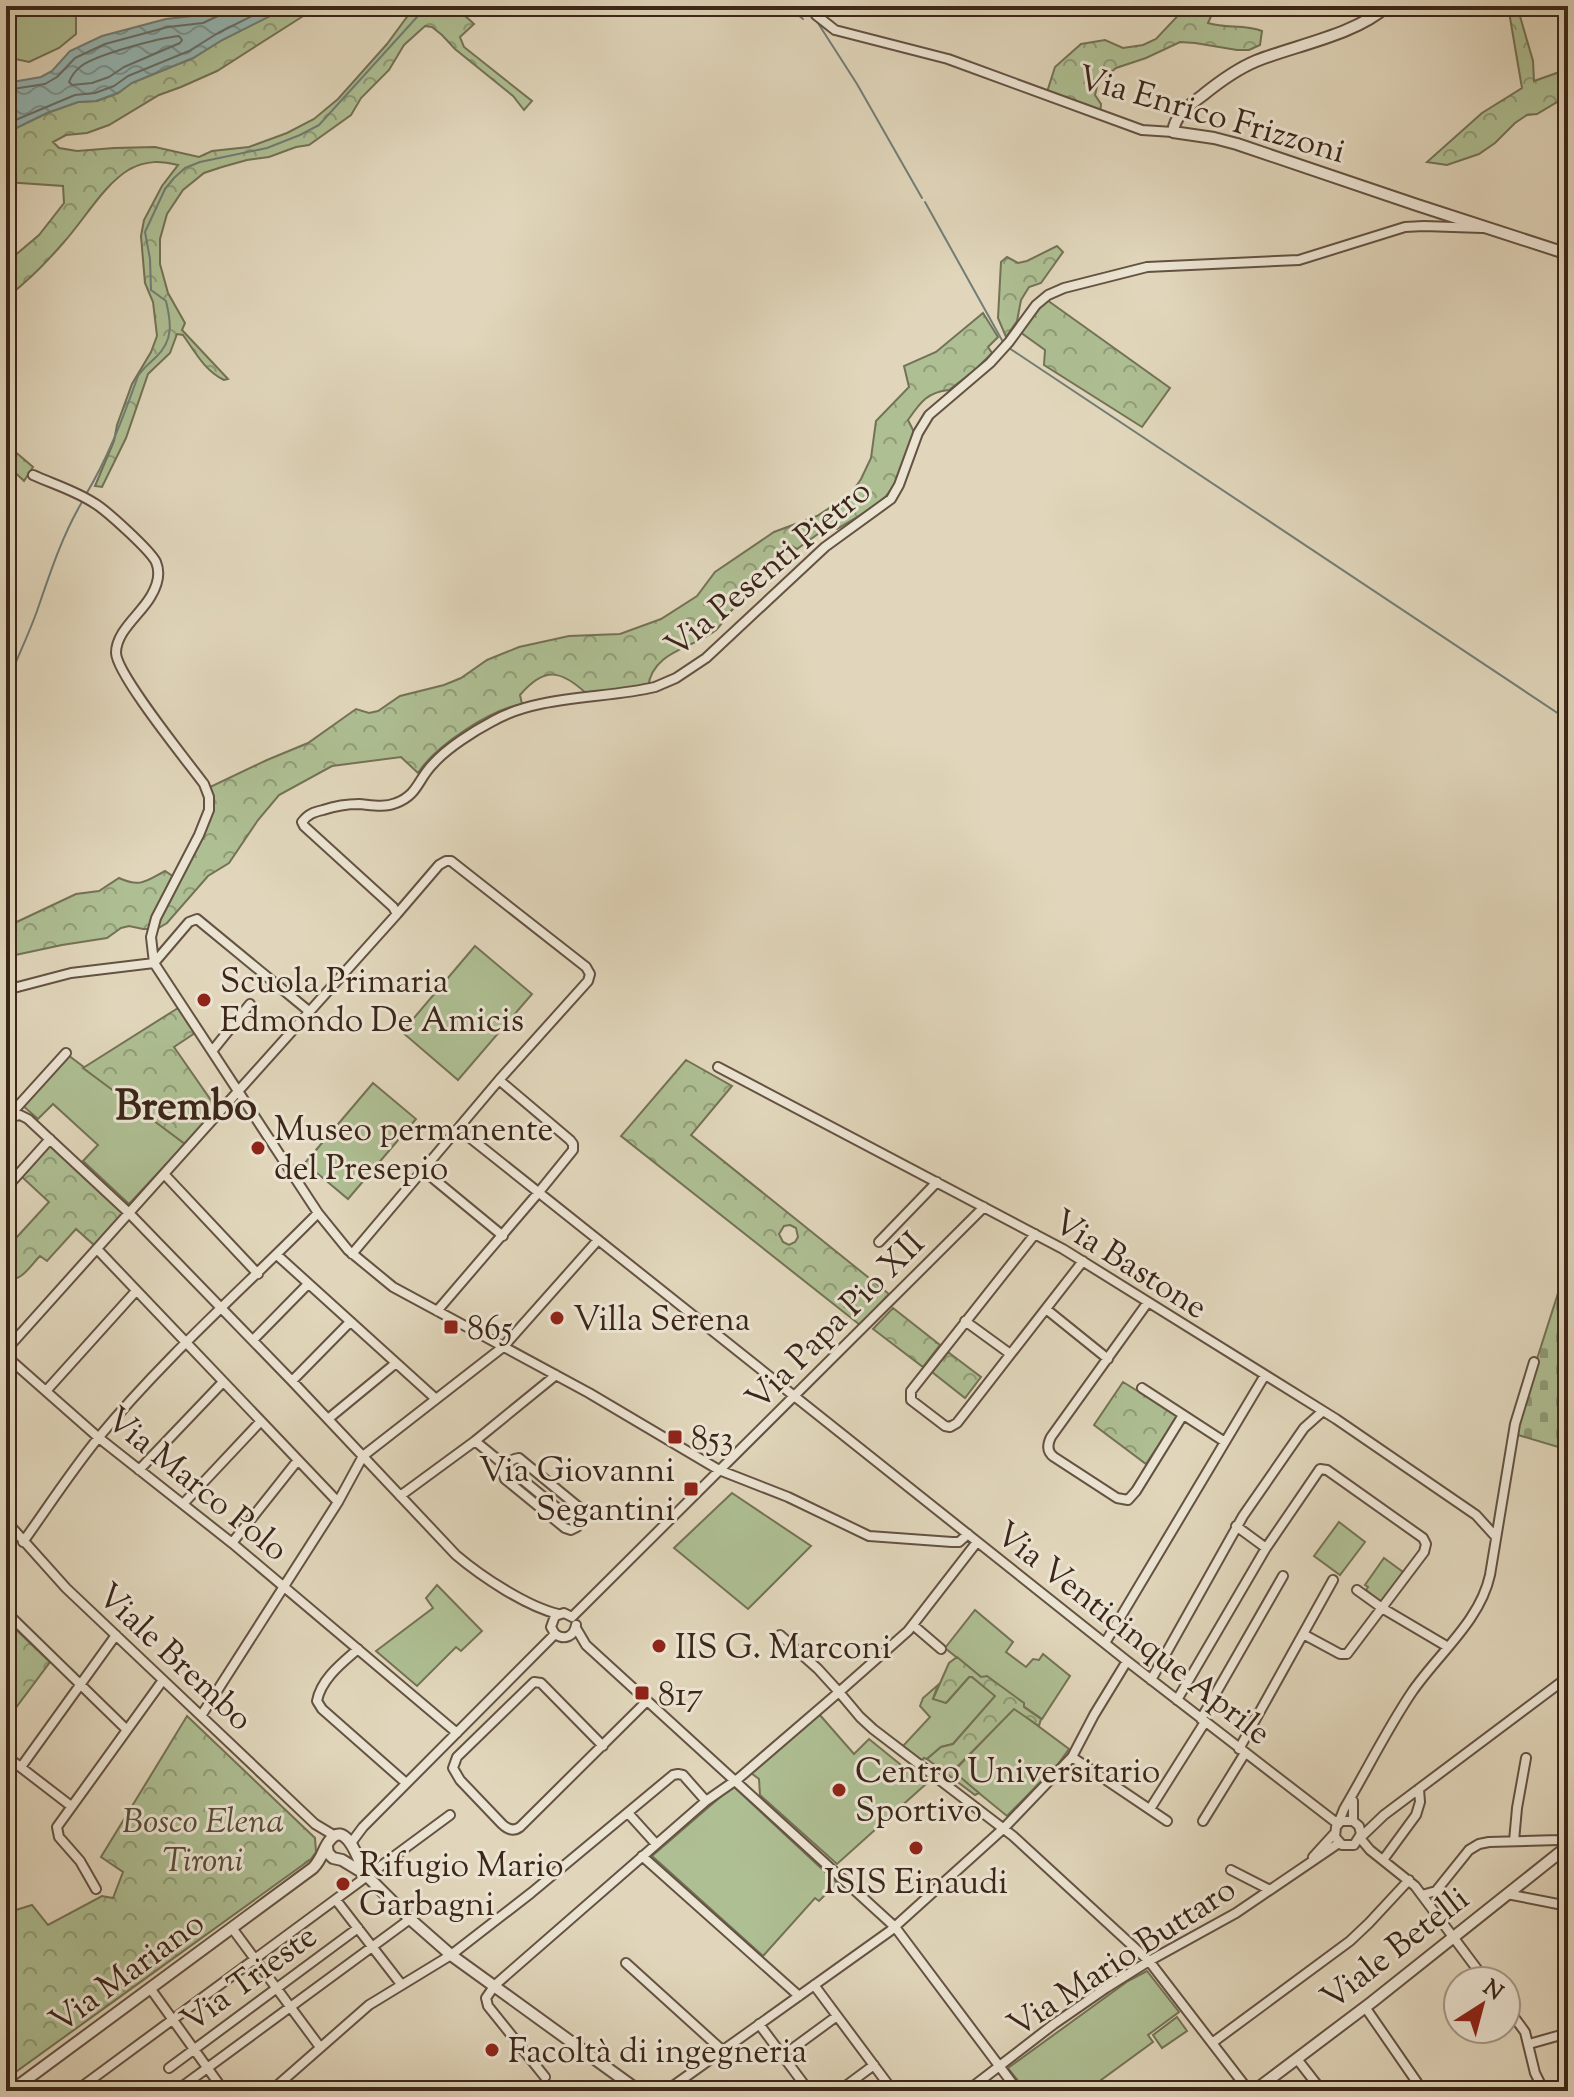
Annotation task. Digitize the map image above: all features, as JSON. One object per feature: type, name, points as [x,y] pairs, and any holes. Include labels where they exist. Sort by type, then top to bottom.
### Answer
[{"type":"street","name":"Via Enrico Frizzoni","points":[[811,6],[816,15],[835,30],[948,59],[1142,130],[1214,138],[1237,144],[1568,254]]},
{"type":"street","points":[[1173,132],[1176,120],[1183,111],[1237,71],[1362,23],[1387,6]]},
{"type":"street","name":"Via Pesenti Pietro","points":[[396,913],[304,826],[302,822],[305,817],[342,805],[384,806],[400,802],[415,791],[437,759],[506,715],[526,708],[664,685],[693,668],[734,634],[825,547],[891,499],[918,433],[934,409],[1002,351],[1038,303],[1057,291],[1147,267],[1302,259],[1405,227],[1485,227]]},
{"type":"street","points":[[33,475],[94,502],[148,551],[157,564],[156,588],[120,637],[117,655],[126,677],[205,787],[210,805],[201,830],[156,918],[151,937],[154,963]]},
{"type":"street","points":[[6,1353],[439,865],[451,861],[586,967],[590,974],[588,981],[499,1080],[352,1254]]},
{"type":"street","points":[[6,990],[71,973],[154,963],[190,921],[200,920],[310,1012]]},
{"type":"street","name":"Via Venticinque Aprile","points":[[154,963],[318,1213],[352,1254],[387,1282],[645,1425],[719,1470],[788,1497],[856,1531],[872,1537],[952,1542],[959,1542],[968,1534],[1338,1824]]},
{"type":"street","points":[[213,1050],[250,1004]]},
{"type":"street","points":[[7,1118],[66,1053]]},
{"type":"street","name":"Via Bastone","points":[[718,1067],[1083,1261],[1323,1411],[1473,1513],[1496,1537]]},
{"type":"street","points":[[437,1311],[572,1151],[573,1144],[499,1080]]},
{"type":"street","points":[[7,1118],[17,1115],[26,1117],[129,1213],[454,1553],[535,1606],[558,1614],[567,1613],[572,1617],[586,1645],[895,1927],[1018,2091]]},
{"type":"street","points":[[459,1129],[968,1534]]},
{"type":"street","points":[[6,1188],[50,1139]]},
{"type":"street","points":[[423,1170],[503,1236]]},
{"type":"street","points":[[164,1174],[258,1274]]},
{"type":"street","points":[[879,1242],[937,1182]]},
{"type":"street","name":"Via Papa Pio XII","points":[[719,1470],[984,1207]]},
{"type":"street","points":[[23,1542],[99,1438],[186,1342],[318,1213]]},
{"type":"street","points":[[1035,1234],[910,1394],[912,1401],[943,1425],[956,1425],[1083,1261]]},
{"type":"street","points":[[201,1716],[338,1502],[363,1456],[503,1347],[598,1240]]},
{"type":"street","points":[[97,1249],[338,1502]]},
{"type":"street","points":[[277,1255],[436,1399]]},
{"type":"street","points":[[253,1340],[308,1284]]},
{"type":"street","points":[[46,1391],[136,1291]]},
{"type":"street","points":[[1148,1302],[1050,1440],[1048,1449],[1052,1456],[1117,1498],[1128,1500],[1183,1415]]},
{"type":"street","points":[[1046,1309],[1108,1359]]},
{"type":"street","points":[[965,1321],[1009,1353]]},
{"type":"street","points":[[292,1381],[350,1322]]},
{"type":"street","name":"Via Marco Polo","points":[[6,1353],[99,1438],[232,1543],[457,1733]]},
{"type":"street","points":[[1534,1362],[1515,1424],[1489,1581],[1483,1597],[1406,1700],[1342,1812],[1336,1838],[1350,1846],[1384,1815],[1568,1677]]},
{"type":"street","points":[[328,1419],[396,1363]]},
{"type":"street","points":[[400,1496],[475,1441],[556,1375]]},
{"type":"street","points":[[1105,1643],[1265,1375]]},
{"type":"street","points":[[139,1470],[223,1382]]},
{"type":"street","points":[[1142,1388],[1225,1442]]},
{"type":"street","points":[[1151,1680],[1236,1526],[1305,1426],[1323,1411]]},
{"type":"street","points":[[183,1504],[261,1421]]},
{"type":"street","points":[[475,1441],[578,1525],[583,1517],[581,1509],[524,1460],[514,1459],[507,1467]]},
{"type":"street","points":[[232,1543],[298,1460]]},
{"type":"street","points":[[1177,1700],[1266,1548],[1319,1471],[1326,1469],[1425,1542],[1424,1552],[1345,1655],[1303,1634]]},
{"type":"street","points":[[572,1617],[719,1470]]},
{"type":"street","name":"Viale Brembo","points":[[7,1525],[60,1582],[315,1824],[338,1836]]},
{"type":"street","points":[[1236,1526],[1266,1548]]},
{"type":"street","points":[[545,2077],[488,2006],[486,1998],[495,1985],[706,1801],[735,1781],[893,1646],[977,1542]]},
{"type":"street","points":[[1150,1809],[1203,1721],[1283,1576]]},
{"type":"street","points":[[1203,1821],[1333,1580]]},
{"type":"street","points":[[1357,1590],[1448,1647]]},
{"type":"street","points":[[535,1606],[553,1631],[563,1638],[586,1645]]},
{"type":"street","points":[[6,1612],[126,1729]]},
{"type":"street","points":[[340,1860],[349,1856],[363,1827],[553,1631],[553,1619],[558,1614]]},
{"type":"street","points":[[913,1625],[941,1649]]},
{"type":"street","points":[[567,1637],[576,1628]]},
{"type":"street","points":[[21,1767],[116,1635]]},
{"type":"street","points":[[780,1635],[818,1669],[879,1734],[1004,1828],[1149,1961],[1251,2091]]},
{"type":"street","points":[[358,1649],[334,1670],[317,1701],[322,1709],[406,1783]]},
{"type":"street","points":[[666,2091],[895,1927],[1004,1828],[1072,1757],[1127,1661]]},
{"type":"street","points":[[96,1889],[83,1865],[57,1833],[58,1824],[163,1680]]},
{"type":"street","points":[[603,1746],[543,1684],[534,1682],[457,1757],[453,1768],[460,1780],[502,1824],[514,1830],[520,1827],[603,1746],[647,1701]]},
{"type":"street","points":[[6,1756],[71,1806]]},
{"type":"street","points":[[1072,1757],[1167,1821]]},
{"type":"street","points":[[1514,1841],[1526,1758]]},
{"type":"street","points":[[271,2091],[369,2005],[451,1955],[676,1774],[684,1777],[706,1801]]},
{"type":"street","points":[[1383,1860],[1417,1813],[1419,1789]]},
{"type":"street","points":[[1355,1791],[1351,1810],[1360,1830],[1360,1838],[1409,1880],[1473,1965]]},
{"type":"street","points":[[628,1813],[656,1844]]},
{"type":"street","name":"Via Trieste","points":[[86,2088],[172,2020],[450,1815]]},
{"type":"street","points":[[1338,1824],[1345,1820],[1354,1822],[1384,1815]]},
{"type":"street","name":"Viale Brembo","points":[[315,1824],[327,1847]]},
{"type":"street","points":[[363,1827],[331,1838],[327,1847],[330,1855],[367,1875],[451,1955],[639,2091]]},
{"type":"street","points":[[338,1836],[348,1838],[367,1875]]},
{"type":"street","points":[[1422,1895],[1436,1891],[1473,1847],[1489,1842],[1568,1837]]},
{"type":"street","name":"Via Mario Buttaro","points":[[967,2091],[1061,2020],[1149,1961],[1236,1913],[1304,1867],[1336,1838]]},
{"type":"street","name":"Viale Betelli","points":[[1251,2091],[1365,2007],[1568,1846]]},
{"type":"street","name":"Via Mariano","points":[[11,2091],[313,1868],[327,1847]]},
{"type":"street","points":[[642,1856],[799,1996]]},
{"type":"street","name":"Via Mariano","points":[[313,1868],[340,1860]]},
{"type":"street","points":[[1231,1870],[1270,1890]]},
{"type":"street","points":[[1212,2043],[1353,1938],[1409,1880]]},
{"type":"street","points":[[1507,1894],[1568,1906]]},
{"type":"street","points":[[336,1900],[401,1984]]},
{"type":"street","points":[[176,2091],[410,1919]]},
{"type":"street","points":[[232,1928],[320,2047]]},
{"type":"street","name":"Via Trieste","points":[[169,2068],[358,1928]]},
{"type":"street","points":[[626,1963],[722,2050]]},
{"type":"street","points":[[814,1985],[893,2091]]},
{"type":"street","points":[[150,1988],[224,2091]]},
{"type":"street","points":[[1365,2007],[1423,2091]]},
{"type":"street","points":[[792,2049],[837,2016]]},
{"type":"street","points":[[759,2024],[809,2091]]},
{"type":"street","points":[[1522,2027],[1535,2073],[1544,2090]]},
{"type":"street","points":[[1529,2044],[1568,2033]]},
{"type":"street","points":[[1297,2059],[1322,2091]]},
{"type":"street","points":[[839,2091],[874,2065]]},
{"type":"green space","points":[[6,6],[125,6],[76,14],[76,34],[59,48],[29,62],[6,57]]},
{"type":"green space","points":[[290,6],[304,6],[308,13],[217,71],[159,95],[109,125],[87,133],[66,135],[53,142],[59,148],[77,151],[155,147],[199,157],[212,151],[249,147],[287,133],[314,119],[338,99],[387,44],[415,6],[448,7],[460,12],[474,24],[460,37],[464,47],[532,101],[524,110],[513,96],[442,35],[425,26],[404,45],[389,70],[361,98],[351,115],[309,145],[204,173],[183,190],[167,214],[160,239],[160,264],[168,293],[185,323],[182,330],[228,379],[224,380],[211,372],[183,335],[177,334],[170,353],[148,374],[126,438],[102,487],[95,486],[114,441],[132,384],[157,336],[153,302],[145,283],[141,236],[144,220],[162,186],[178,165],[148,163],[130,169],[103,193],[72,233],[29,279],[6,298],[6,263],[39,235],[64,203],[63,186],[6,182],[6,133],[47,113],[118,93],[131,83],[193,58]]},
{"type":"green space","points":[[1187,6],[1219,6],[1208,23],[1262,31],[1260,45],[1249,50],[1237,50],[1180,42],[1116,68],[1098,83],[1095,95],[1101,104],[1100,114],[1047,92],[1055,67],[1081,44],[1105,40],[1123,48],[1143,45],[1156,39]]},
{"type":"green space","points":[[1508,6],[1517,6],[1533,61],[1534,81],[1568,69],[1568,99],[1537,114],[1527,115],[1479,154],[1447,165],[1427,162],[1482,113],[1522,88]]},
{"type":"green space","points":[[1057,246],[1063,252],[1041,283],[1029,287],[1021,300],[1017,321],[1006,337],[998,318],[1001,262],[1007,257],[1018,263],[1027,261]]},
{"type":"green space","points":[[1047,300],[1170,388],[1142,427],[1044,365],[1045,350],[1020,332]]},
{"type":"green space","points":[[983,313],[998,337],[988,347],[992,353],[949,390],[925,399],[912,414],[908,420],[914,432],[902,469],[888,494],[871,509],[837,529],[829,526],[797,549],[789,544],[716,630],[666,658],[651,675],[648,687],[587,694],[561,676],[537,679],[520,695],[522,704],[495,713],[465,730],[437,751],[418,773],[401,757],[332,766],[279,795],[229,863],[208,876],[167,923],[157,929],[129,926],[107,938],[6,957],[6,927],[76,894],[99,891],[119,878],[133,883],[143,882],[165,871],[177,879],[213,799],[210,787],[308,743],[356,709],[369,713],[378,711],[400,696],[461,678],[487,660],[519,647],[569,636],[620,634],[661,619],[697,596],[715,572],[774,532],[817,516],[851,494],[871,458],[876,421],[909,387],[904,366],[936,352]]},
{"type":"green space","points":[[6,444],[33,467],[24,481],[6,464]]},
{"type":"green space","points":[[475,946],[532,994],[458,1080],[402,1032]]},
{"type":"green space","points":[[178,1008],[195,1033],[174,1047],[217,1109],[185,1144],[83,1068]]},
{"type":"green space","points":[[68,1055],[185,1144],[129,1204],[83,1161],[98,1145],[53,1104],[38,1119],[22,1105]]},
{"type":"green space","points":[[686,1060],[732,1086],[691,1135],[889,1294],[860,1325],[621,1136]],"holes":[[[784,1226],[796,1228],[798,1237],[795,1242],[789,1245],[783,1242],[779,1234]]]},
{"type":"green space","points":[[373,1083],[416,1119],[348,1199],[305,1163]]},
{"type":"green space","points":[[50,1145],[124,1212],[94,1245],[76,1229],[47,1261],[40,1256],[21,1276],[6,1279],[6,1249],[49,1202],[22,1177]]},
{"type":"green space","points":[[1568,1282],[1568,1450],[1518,1435],[1520,1412],[1561,1284]]},
{"type":"green space","points":[[893,1308],[940,1345],[923,1367],[873,1329]]},
{"type":"green space","points":[[948,1352],[981,1377],[965,1398],[932,1372]]},
{"type":"green space","points":[[1123,1382],[1178,1416],[1146,1464],[1094,1425]]},
{"type":"green space","points":[[732,1493],[811,1546],[748,1609],[674,1548]]},
{"type":"green space","points":[[1339,1522],[1365,1542],[1340,1575],[1314,1556]]},
{"type":"green space","points":[[1384,1558],[1403,1572],[1381,1602],[1366,1590],[1368,1587],[1365,1585]]},
{"type":"green space","points":[[437,1585],[482,1631],[461,1651],[456,1647],[417,1686],[376,1651],[433,1608],[426,1598]]},
{"type":"green space","points":[[975,1610],[1013,1642],[1006,1652],[1026,1667],[1043,1654],[1070,1676],[1042,1719],[945,1648]]},
{"type":"green space","points":[[6,1620],[50,1662],[6,1721]]},
{"type":"green space","points":[[957,1657],[981,1677],[987,1676],[1024,1703],[1024,1707],[1041,1719],[1039,1726],[1014,1709],[953,1771],[979,1793],[975,1795],[927,1759],[941,1747],[953,1744],[995,1696],[969,1677],[946,1703],[933,1699],[949,1663]]},
{"type":"green space","points":[[969,1677],[996,1696],[953,1744],[941,1747],[921,1761],[902,1747],[930,1717],[920,1706],[923,1698],[938,1685],[933,1699],[948,1701]]},
{"type":"green space","points":[[1014,1708],[1069,1749],[1007,1816],[953,1772]]},
{"type":"green space","name":"Centro Universitario Sportivo","points":[[819,1714],[854,1754],[869,1739],[927,1783],[837,1864],[760,1795],[759,1779],[751,1773]]},
{"type":"green space","name":"Bosco Elena Tironi","points":[[187,1716],[315,1838],[316,1852],[311,1859],[6,2079],[6,1913],[32,1905],[48,1925],[102,1896],[113,1898],[123,1872],[101,1857]]},
{"type":"green space","points":[[733,1786],[837,1883],[819,1901],[815,1898],[763,1956],[652,1856]]},
{"type":"green space","points":[[1147,1971],[1179,2012],[1148,2035],[1153,2042],[1086,2091],[1057,2091],[1055,2088],[1051,2091],[1026,2091],[1008,2068],[1128,1981]]},
{"type":"green space","points":[[1177,2017],[1187,2031],[1162,2048],[1153,2035]]},
{"type":"water","points":[[224,6],[290,6],[193,58],[132,83],[118,93],[47,113],[6,133],[6,83],[41,77],[52,71],[70,51],[102,36],[166,19],[201,15]]},
{"type":"waterway","points":[[85,496],[108,452],[138,376],[162,351],[168,337],[170,323],[166,301],[151,290],[145,232],[165,189],[185,168],[267,148],[319,125],[427,6]]},
{"type":"waterway","points":[[787,6],[803,19]]},
{"type":"waterway","points":[[816,20],[857,84],[922,198]]},
{"type":"waterway","points":[[925,202],[1003,342]]},
{"type":"waterway","points":[[1009,348],[1568,720]]},
{"type":"waterway","points":[[6,685],[62,541],[82,502]]},
{"type":"place","name":"Scuola Primaria Edmondo De Amicis","points":[[204,1000]]},
{"type":"place","name":"Museo permanente del Presepio","points":[[258,1148]]},
{"type":"place","name":"Villa Serena","points":[[557,1318]]},
{"type":"place","name":"865","points":[[451,1327]]},
{"type":"place","name":"853","points":[[675,1437]]},
{"type":"place","name":"Via Giovanni Segantini","points":[[691,1489]]},
{"type":"place","name":"IIS G. Marconi","points":[[659,1646]]},
{"type":"place","name":"817","points":[[642,1693]]},
{"type":"place","name":"Centro Universitario Sportivo","points":[[839,1790]]},
{"type":"place","name":"ISIS Einaudi","points":[[916,1848]]},
{"type":"place","name":"Rifugio Mario Garbagni","points":[[343,1884]]},
{"type":"place","name":"Facoltà di ingegneria","points":[[492,2050]]},
{"type":"district","name":"Brembo","points":[[186,1104]]}]
